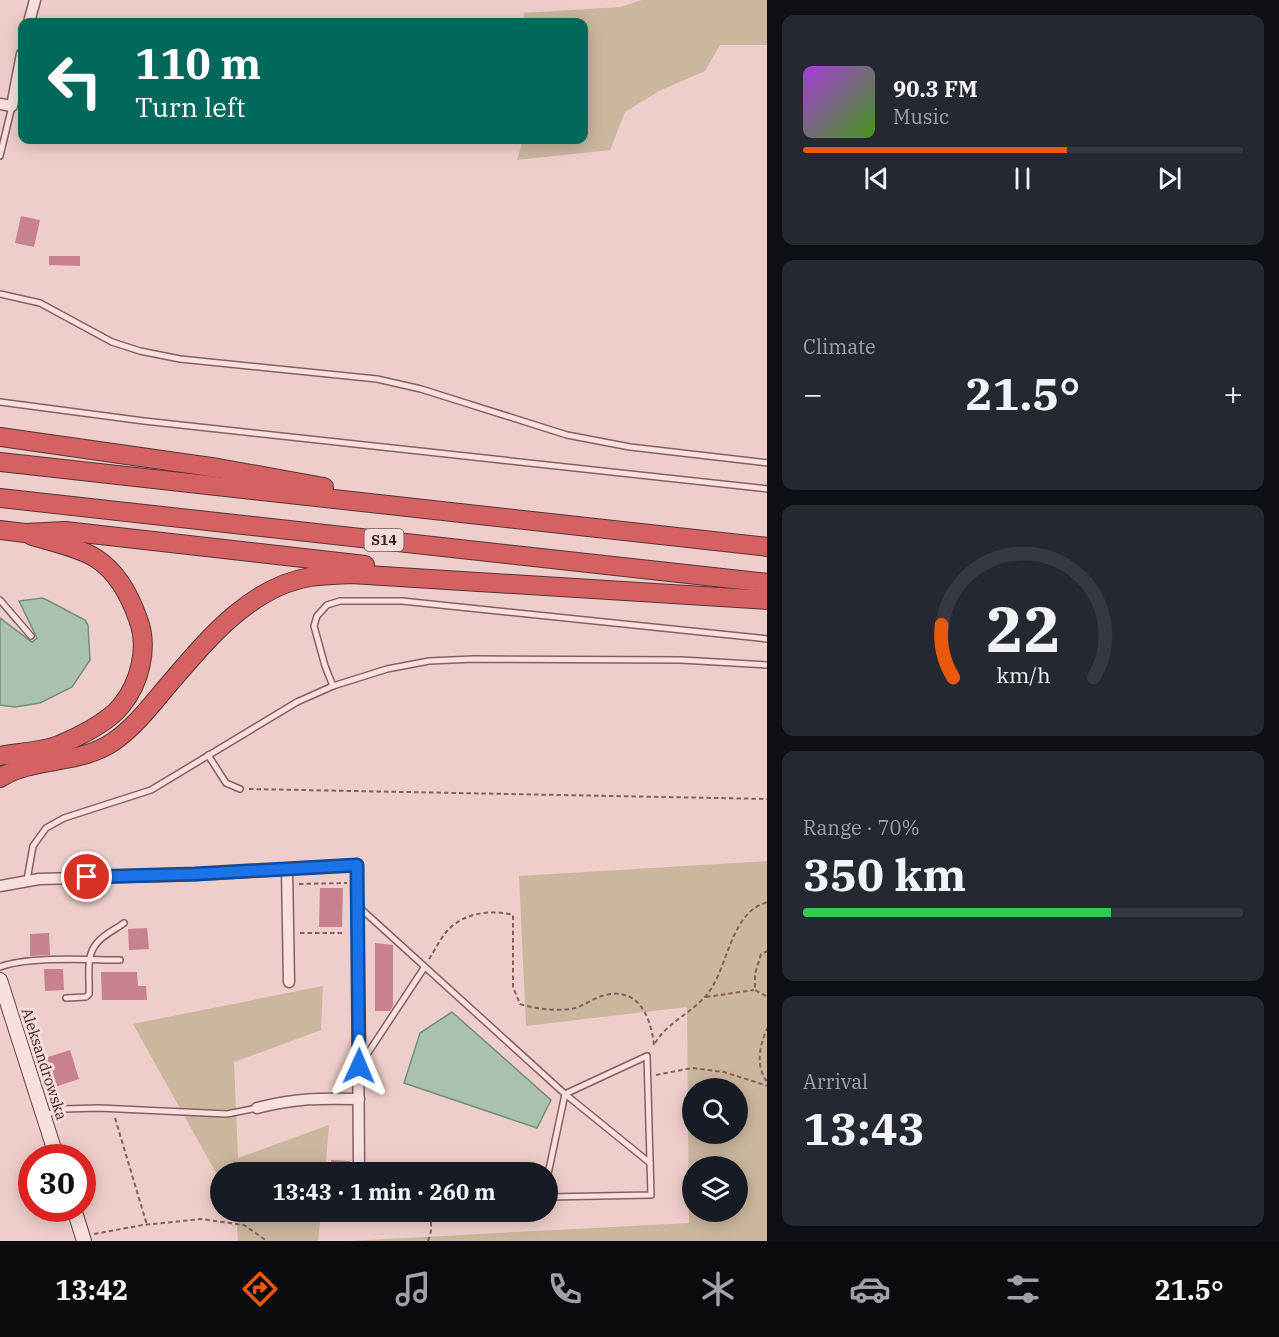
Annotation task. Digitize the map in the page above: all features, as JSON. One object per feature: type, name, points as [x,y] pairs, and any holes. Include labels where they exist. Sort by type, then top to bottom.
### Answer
[{"type":"highway","points":[[0,437],[218,468],[434,509]]},
{"type":"highway","points":[[0,462],[767,547]]},
{"type":"highway","name":"S14","points":[[0,498],[767,583]]},
{"type":"highway","points":[[0,530],[25,534],[98,559],[126,589],[140,623],[143,646],[139,671],[132,688],[120,707],[92,729],[57,746],[0,756]]},
{"type":"highway","points":[[25,534],[65,531],[556,586]]},
{"type":"highway","points":[[0,778],[10,772],[79,756],[111,743],[139,721],[219,628],[242,608],[284,585],[309,577],[351,574],[767,600]]},
{"type":"main road","name":"Aleksandrowska","points":[[0,980],[53,1144]]},
{"type":"main road","points":[[78,1222],[83,1238]]},
{"type":"street","points":[[30,18],[35,0]]},
{"type":"street","points":[[0,104],[12,106],[18,75]]},
{"type":"street","points":[[0,886],[27,880],[287,870],[357,865],[359,1162]]},
{"type":"street","points":[[287,870],[289,982]]},
{"type":"street","points":[[257,1107],[287,1100],[312,1098],[359,1099]]},
{"type":"lane","points":[[0,156],[12,106]]},
{"type":"lane","points":[[0,294],[40,303],[112,342],[140,351],[180,359],[377,380],[421,389],[567,435],[630,447],[767,463]]},
{"type":"lane","points":[[0,402],[144,421],[767,489]]},
{"type":"lane","points":[[0,600],[31,636]]},
{"type":"lane","points":[[333,686],[314,626],[317,616],[327,605],[340,601],[402,601],[767,639]]},
{"type":"lane","points":[[27,880],[33,846],[46,828],[64,818],[151,790],[297,702],[333,686],[387,669],[429,661],[463,659],[681,660],[767,666]]},
{"type":"lane","points":[[208,755],[226,783],[240,789]]},
{"type":"lane","points":[[359,907],[565,1094],[650,1163]]},
{"type":"lane","points":[[66,998],[86,997],[89,994],[90,956],[97,942],[124,923]]},
{"type":"lane","points":[[0,967],[10,963],[120,960]]},
{"type":"lane","points":[[359,1066],[424,968]]},
{"type":"lane","points":[[558,1197],[651,1195],[647,1056],[565,1094]]},
{"type":"lane","points":[[551,1162],[565,1094]]},
{"type":"lane","points":[[44,1116],[63,1109],[227,1114],[248,1111],[257,1107]]},
{"type":"path","points":[[240,789],[767,799]]},
{"type":"path","points":[[287,884],[358,883]]},
{"type":"path","points":[[647,1056],[662,1032],[710,991],[722,970],[742,919],[767,902]]},
{"type":"path","points":[[424,968],[447,931],[466,916],[500,911],[513,915],[513,987],[520,1004],[535,1009],[572,1009],[605,995],[616,993],[630,995],[646,1015],[652,1028],[654,1045]]},
{"type":"path","points":[[288,933],[359,933]]},
{"type":"path","points":[[755,990],[755,974],[761,954],[767,951]]},
{"type":"path","points":[[703,997],[755,990],[767,996]]},
{"type":"path","points":[[767,1030],[759,1058],[761,1074],[767,1083]]},
{"type":"path","points":[[647,1076],[692,1068],[724,1072],[767,1085]]},
{"type":"path","points":[[112,1109],[147,1225]]},
{"type":"path","points":[[83,1238],[147,1225],[201,1219],[244,1225],[267,1241]]},
{"type":"path","points":[[428,1241],[431,1222]]},
{"type":"shaded area","points":[[642,0],[767,0],[767,45],[720,45],[705,71],[659,91],[625,112],[610,150],[517,160],[522,144],[588,144],[588,18],[523,18],[524,13],[620,7]]},
{"type":"shaded area","points":[[42,598],[85,620],[88,625],[90,660],[72,687],[40,703],[15,707],[0,705],[0,618],[32,642],[37,638],[19,601]]},
{"type":"shaded area","points":[[767,861],[767,1241],[349,1241],[689,1222],[748,1222],[748,1156],[688,1156],[688,1144],[748,1144],[748,1078],[688,1078],[687,1007],[526,1026],[519,876]]},
{"type":"shaded area","points":[[323,986],[321,1030],[234,1062],[238,1158],[329,1125],[326,1162],[210,1162],[133,1024]]},
{"type":"shaded area","points":[[452,1012],[551,1100],[537,1128],[404,1083],[420,1033]]},
{"type":"shaded area","points":[[237,1222],[320,1222],[318,1241],[238,1241]]},
{"type":"building","points":[[21,216],[40,220],[34,247],[15,243]]},
{"type":"building","points":[[49,256],[80,256],[80,266],[49,265]]},
{"type":"building","points":[[320,888],[343,888],[342,927],[319,927]]},
{"type":"building","points":[[147,928],[149,949],[129,950],[128,929]]},
{"type":"building","points":[[49,933],[50,955],[30,956],[30,934]]},
{"type":"building","points":[[375,943],[393,945],[393,1006],[390,1011],[375,1011]]},
{"type":"building","points":[[44,969],[63,969],[64,990],[45,991]]},
{"type":"building","points":[[101,972],[137,972],[138,986],[146,986],[147,1000],[102,1000]]},
{"type":"building","points":[[70,1050],[79,1079],[55,1087],[45,1058]]},
{"type":"building","points":[[331,1160],[350,1161],[350,1162],[331,1162]]},
{"type":"route","points":[[87,877],[169,876],[357,865],[359,1066]]}]
